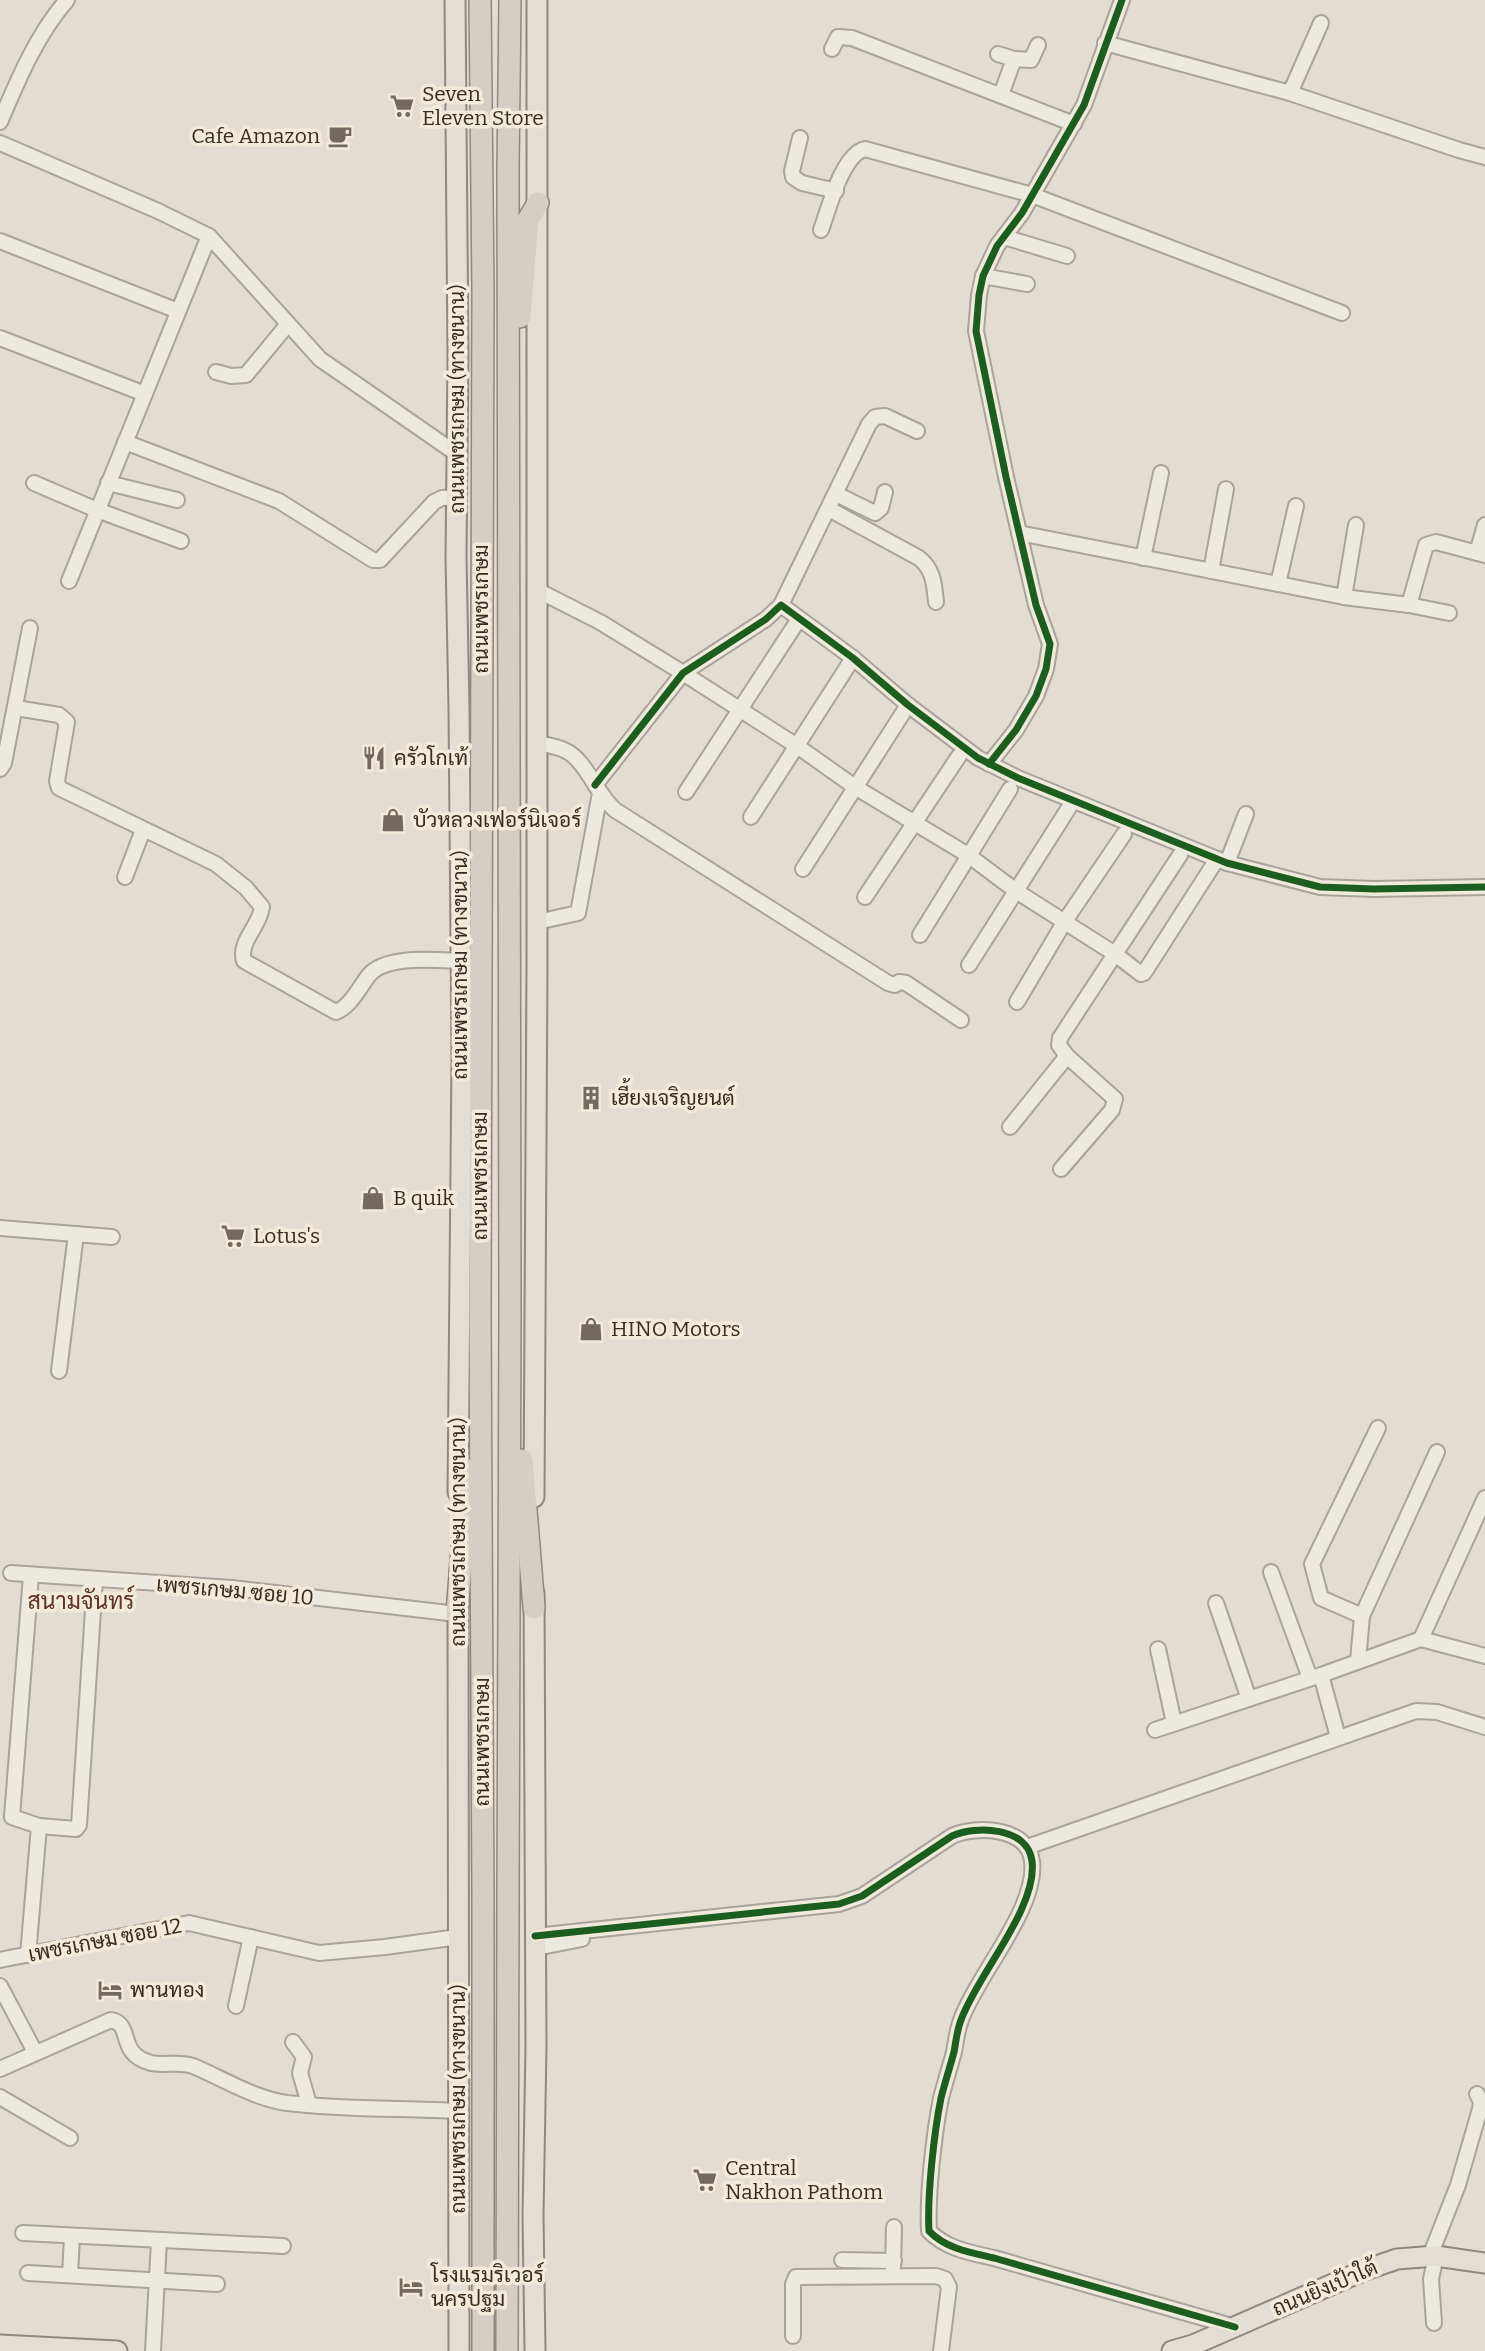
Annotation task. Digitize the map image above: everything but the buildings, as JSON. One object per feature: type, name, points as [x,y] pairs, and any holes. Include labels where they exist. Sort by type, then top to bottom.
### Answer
[{"type":"highway","name":"ถนนเพชรเกษม","points":[[480,0],[483,2351]]},
{"type":"highway","name":"ถนนเพชรเกษม","points":[[507,2351],[510,0]]},
{"type":"highway","points":[[508,387],[515,379],[528,220],[538,203]]},
{"type":"highway","points":[[510,1312],[534,1608]]},
{"type":"highway","points":[[457,1614],[480,1313]]},
{"type":"main road","name":"ถนนเพชรเกษม (ทางขนาน)","points":[[455,0],[461,1058],[457,1614],[459,2351]]},
{"type":"main road","points":[[535,2351],[533,1366],[537,922],[537,0]]},
{"type":"main road","points":[[458,2155],[473,2224],[480,2237],[489,2244],[501,2247],[514,2242],[525,2223],[534,2142]]},
{"type":"main road","name":"ถนนยิงเป้าใต้","points":[[1172,2351],[1205,2345],[1235,2328],[1365,2270],[1397,2259],[1433,2256],[1485,2263]]},
{"type":"main road","points":[[0,2345],[117,2351]]},
{"type":"street","points":[[0,122],[37,44],[53,16],[68,0]]},
{"type":"street","points":[[989,764],[1016,730],[1036,696],[1046,669],[1050,644],[1036,605],[1018,533],[976,331],[976,314],[983,276],[1003,236],[1032,195],[1074,124],[1122,0]]},
{"type":"street","points":[[1290,93],[1321,23]]},
{"type":"street","points":[[832,49],[838,37],[846,36],[1074,124]]},
{"type":"street","points":[[1105,43],[1290,93],[1485,157]]},
{"type":"street","points":[[998,54],[1031,60],[1038,45]]},
{"type":"street","points":[[1001,95],[1014,59]]},
{"type":"street","points":[[800,138],[793,177],[802,183],[836,191]]},
{"type":"street","points":[[0,144],[158,211],[209,236],[320,359],[457,454]]},
{"type":"street","points":[[821,230],[852,156],[863,149],[1032,195],[1342,313]]},
{"type":"street","points":[[69,581],[209,236]]},
{"type":"street","points":[[1003,236],[1067,256]]},
{"type":"street","points":[[0,241],[178,311]]},
{"type":"street","points":[[983,276],[1027,284]]},
{"type":"street","points":[[216,372],[231,376],[246,375],[288,324]]},
{"type":"street","points":[[0,338],[145,394]]},
{"type":"street","points":[[537,922],[578,913],[598,789],[683,673],[766,620],[781,605],[869,424],[875,417],[886,416],[917,431]]},
{"type":"street","points":[[125,442],[279,501],[373,560],[380,560],[435,502],[442,498],[457,497]]},
{"type":"street","points":[[1143,558],[1161,473]]},
{"type":"street","points":[[34,482],[97,510],[181,541]]},
{"type":"street","points":[[108,482],[177,500]]},
{"type":"street","points":[[1211,571],[1226,489]]},
{"type":"street","points":[[836,495],[875,513],[881,508],[885,492]]},
{"type":"street","points":[[1278,584],[1296,506]]},
{"type":"street","points":[[829,509],[928,565],[933,575],[936,602]]},
{"type":"street","points":[[1344,597],[1356,525]]},
{"type":"street","points":[[1409,605],[1426,545],[1436,542],[1481,554],[1485,525]]},
{"type":"street","points":[[1018,533],[1344,597],[1449,612]]},
{"type":"street","points":[[537,590],[600,622],[683,673],[797,746],[855,787],[968,855],[1016,891],[1115,954],[1138,972],[1144,973],[1222,861],[1245,814]]},
{"type":"street","points":[[781,605],[853,658],[908,705],[989,764],[1222,861],[1320,887],[1374,890],[1485,887]]},
{"type":"street","points":[[686,792],[799,619]]},
{"type":"street","points":[[0,769],[4,763],[16,708],[30,628]]},
{"type":"street","points":[[751,817],[853,658]]},
{"type":"street","points":[[803,869],[908,705]]},
{"type":"street","points":[[16,708],[59,715],[67,722],[57,781],[59,788],[216,864],[246,888],[262,907],[261,916],[242,948],[244,961],[336,1012],[353,998],[370,974],[385,963],[460,961]]},
{"type":"street","points":[[537,743],[566,750],[574,756],[615,810],[888,983],[906,983],[961,1020]]},
{"type":"street","points":[[864,897],[959,756]]},
{"type":"street","points":[[920,935],[1010,789]]},
{"type":"street","points":[[969,965],[1070,806]]},
{"type":"street","points":[[125,877],[143,830]]},
{"type":"street","points":[[1017,1002],[1065,921],[1124,834]]},
{"type":"street","points":[[1061,1169],[1112,1110],[1115,1098],[1067,1056],[1059,1045],[1060,1038],[1180,855]]},
{"type":"street","points":[[1010,1127],[1067,1056]]},
{"type":"street","points":[[0,1228],[112,1237]]},
{"type":"street","points":[[59,1371],[76,1234]]},
{"type":"street","points":[[1362,1616],[1321,1598],[1312,1564],[1378,1428]]},
{"type":"street","points":[[1358,1661],[1362,1616],[1437,1452]]},
{"type":"street","points":[[1421,1639],[1485,1497]]},
{"type":"street","points":[[1270,1572],[1338,1737]]},
{"type":"street","name":"เพชรเกษม ซอย 10","points":[[11,1573],[232,1588],[457,1614]]},
{"type":"street","points":[[31,1575],[12,1817],[39,1826],[76,1829],[79,1825],[95,1580]]},
{"type":"street","points":[[1216,1603],[1249,1699]]},
{"type":"street","points":[[1154,1730],[1421,1639],[1485,1656]]},
{"type":"street","points":[[1158,1649],[1174,1723]]},
{"type":"street","points":[[1027,1847],[1416,1711],[1426,1710],[1485,1727]]},
{"type":"street","points":[[28,1955],[39,1826]]},
{"type":"street","points":[[536,1942],[839,1904],[862,1896],[965,1830],[981,1829],[1018,1839],[1027,1847],[1033,1865],[1027,1899],[961,2019],[939,2113],[929,2231],[962,2251],[1235,2328]]},
{"type":"street","name":"เพชรเกษม ซอย 12","points":[[0,1960],[185,1923],[195,1923],[319,1953],[458,1937]]},
{"type":"street","points":[[236,2006],[251,1937]]},
{"type":"street","points":[[0,1986],[5,2006],[35,2052]]},
{"type":"street","points":[[0,2068],[111,2020],[122,2025],[129,2048],[137,2058],[152,2063],[191,2065],[254,2095],[309,2104],[458,2111]]},
{"type":"street","points":[[293,2042],[304,2057],[300,2073],[309,2104]]},
{"type":"street","points":[[1434,2323],[1433,2256],[1458,2185],[1480,2109],[1481,2102],[1477,2094]]},
{"type":"street","points":[[0,2098],[70,2138]]},
{"type":"street","points":[[893,2277],[894,2227]]},
{"type":"street","points":[[23,2233],[283,2246]]},
{"type":"street","points":[[70,2275],[72,2236]]},
{"type":"street","points":[[153,2351],[159,2241]]},
{"type":"street","points":[[842,2260],[894,2261]]},
{"type":"street","points":[[28,2273],[218,2284]]},
{"type":"street","points":[[793,2336],[793,2284],[796,2277],[936,2276],[949,2282],[941,2351]]},
{"type":"cycle path","points":[[989,764],[1016,730],[1036,696],[1046,669],[1050,644],[1036,605],[976,331],[979,295],[983,276],[997,246],[1022,213],[1084,105],[1122,0]]},
{"type":"cycle path","points":[[595,785],[683,673],[766,619],[781,605],[853,658],[908,705],[978,758],[1018,778],[1227,863],[1320,887],[1485,887]]},
{"type":"cycle path","points":[[535,1936],[839,1904],[862,1896],[952,1836],[974,1830],[1011,1835],[1021,1841],[1028,1850],[1032,1861],[1031,1879],[1026,1899],[1016,1920],[969,2002],[958,2028],[936,2129],[930,2183],[929,2231],[943,2242],[960,2249],[1235,2327]]},
{"type":"place","name":"Seven Eleven Store","points":[[402,106]]},
{"type":"place","name":"Cafe Amazon","points":[[340,136]]},
{"type":"place","name":"ครัวโกเท้","points":[[374,758]]},
{"type":"place","name":"บัวหลวงเฟอร์นิเจอร์","points":[[393,820]]},
{"type":"place","name":"เฮี้ยงเจริญยนต์","points":[[591,1098]]},
{"type":"place","name":"B quik","points":[[373,1198]]},
{"type":"place","name":"Lotus's","points":[[233,1236]]},
{"type":"place","name":"HINO Motors","points":[[591,1329]]},
{"type":"place","name":"พานทอง","points":[[110,1990]]},
{"type":"place","name":"Central Nakhon Pathom","points":[[705,2180]]},
{"type":"place","name":"โรงแรมริเวอร์ นครปฐม","points":[[411,2287]]},
{"type":"district","name":"สนามจันทร์","points":[[81,1601]]}]
